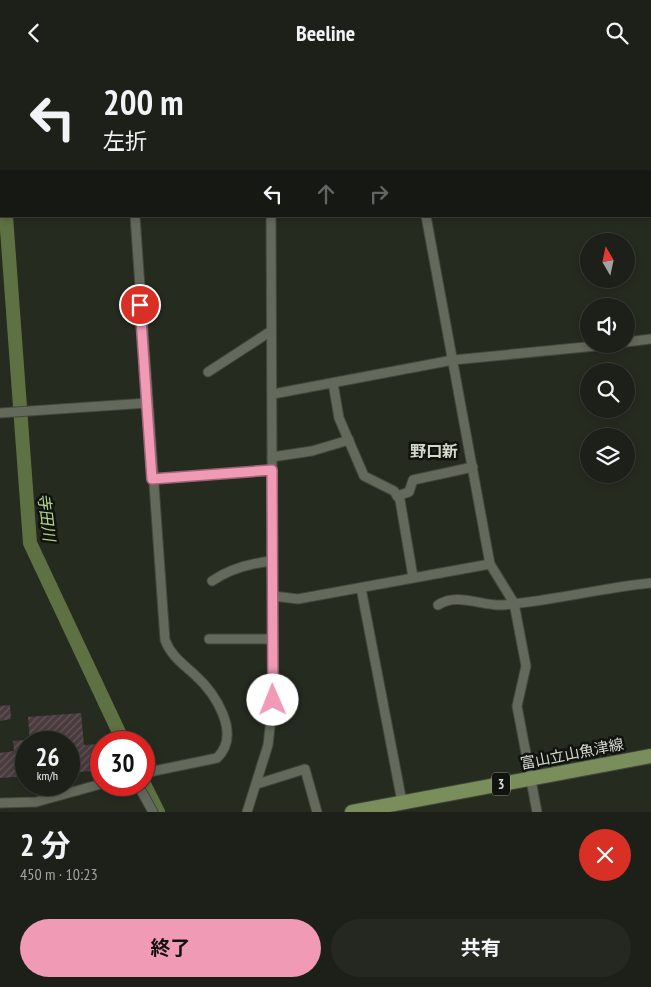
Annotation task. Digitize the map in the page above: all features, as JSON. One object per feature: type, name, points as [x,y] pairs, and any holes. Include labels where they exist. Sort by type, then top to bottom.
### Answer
[{"type":"main road","name":"富山立山魚津線","points":[[352,812],[651,756]]},
{"type":"street","points":[[135,217],[152,479],[165,640],[180,663],[195,675],[218,705],[226,723],[227,737],[224,751],[217,758],[155,771]]},
{"type":"street","points":[[247,812],[268,745],[272,723],[273,394],[271,217]]},
{"type":"street","points":[[426,217],[490,564],[514,603],[526,666],[517,706],[537,812]]},
{"type":"street","points":[[208,372],[271,331]]},
{"type":"street","points":[[635,341],[651,339]]},
{"type":"street","points":[[273,394],[453,360],[580,348]]},
{"type":"street","points":[[333,383],[339,418],[364,476],[394,491],[398,496],[414,577]]},
{"type":"street","points":[[0,413],[148,403]]},
{"type":"street","points":[[272,457],[312,451],[349,440]]},
{"type":"street","points":[[398,496],[409,492],[413,480],[473,467]]},
{"type":"street","points":[[152,479],[272,470]]},
{"type":"street","points":[[212,581],[227,571],[273,561]]},
{"type":"street","points":[[273,596],[298,599],[490,564]]},
{"type":"street","points":[[438,605],[453,599],[501,605],[651,583]]},
{"type":"street","points":[[362,588],[402,802]]},
{"type":"street","points":[[209,639],[272,639]]},
{"type":"street","points":[[257,784],[306,769],[317,812]]},
{"type":"street","points":[[0,803],[36,802],[90,787]]},
{"type":"street","points":[[144,796],[153,812]]},
{"type":"building","points":[[10,705],[11,719],[0,721],[0,706]]},
{"type":"building","points":[[81,713],[84,745],[90,745],[90,771],[80,772],[80,731],[29,731],[28,717]]},
{"type":"building","points":[[13,741],[15,741],[15,777],[0,778],[0,753],[14,751]]},
{"type":"waterway","name":"寺田川","points":[[6,217],[30,543],[118,731]]},
{"type":"waterway","name":"寺田川","points":[[150,796],[158,812]]},
{"type":"district","name":"野口新","points":[[434,451]]},
{"type":"route","points":[[140,305],[152,479],[272,470],[273,700]]}]
